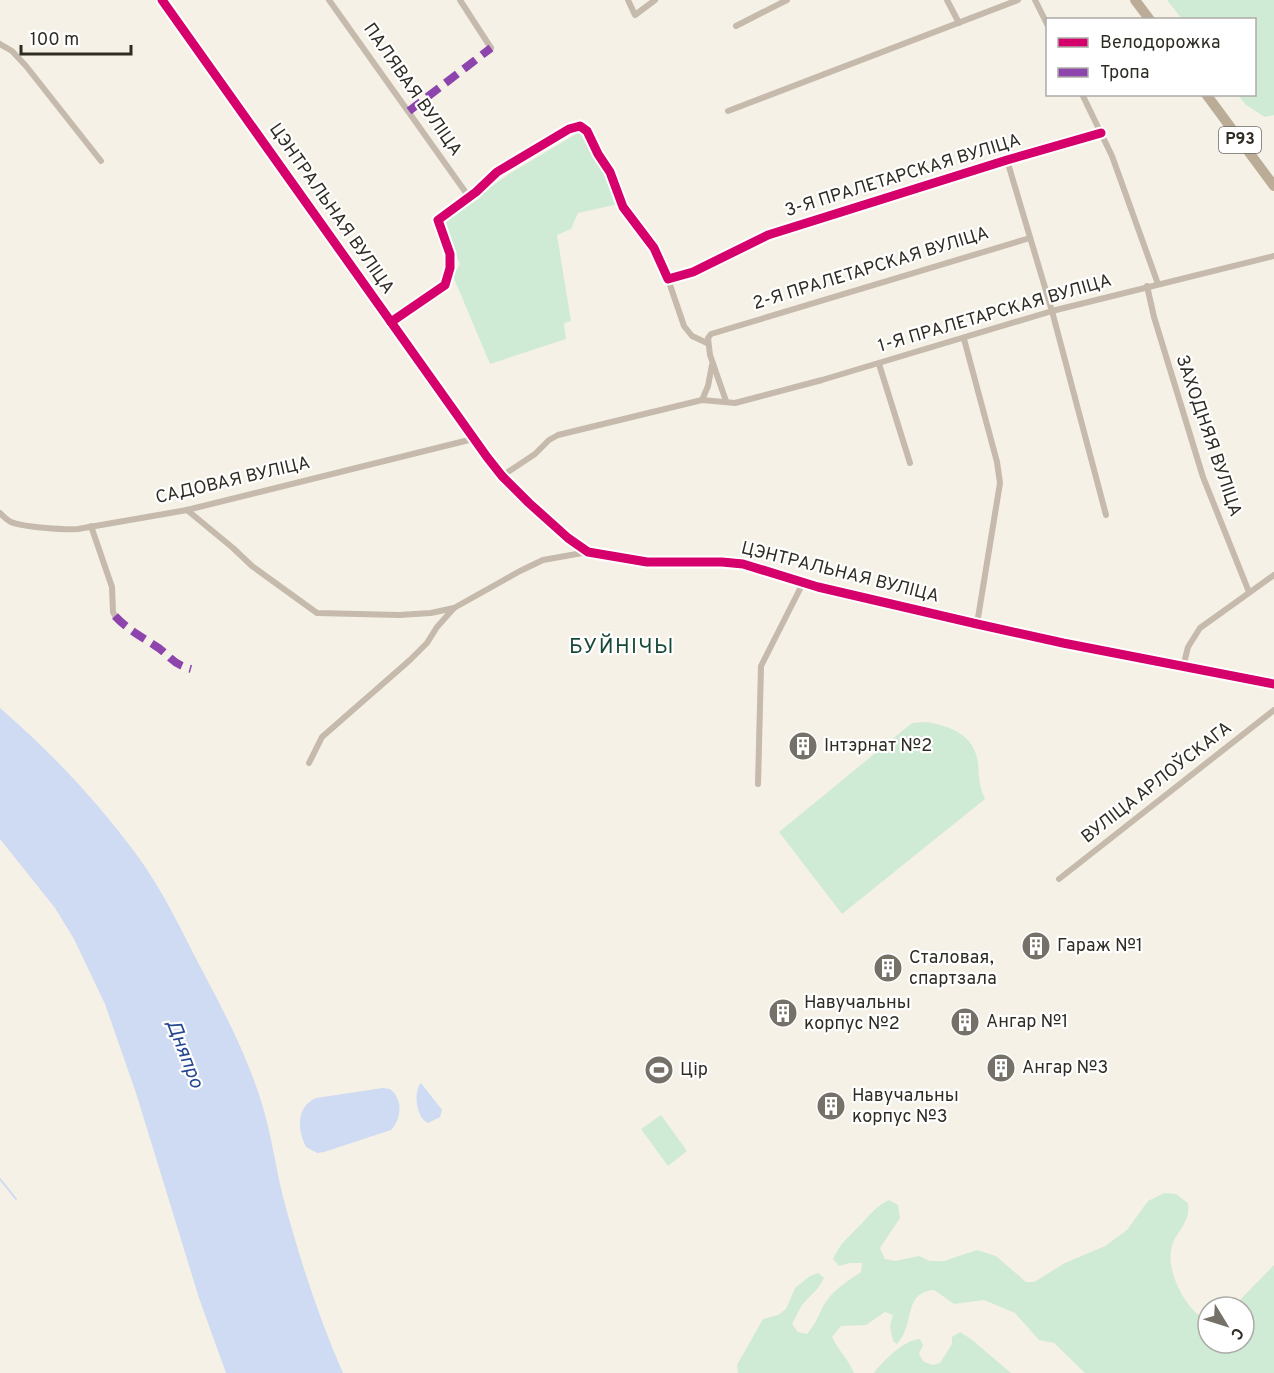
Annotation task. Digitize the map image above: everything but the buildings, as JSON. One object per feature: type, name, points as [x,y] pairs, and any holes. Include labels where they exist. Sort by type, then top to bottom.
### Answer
[{"type":"main road","points":[[1135,0],[1148,18]]},
{"type":"main road","name":"Р93","points":[[1207,96],[1274,186]]},
{"type":"street","name":"ЦЭНТРАЛЬНАЯ ВУЛІЦА","points":[[162,0],[473,439],[502,476],[553,525],[588,552],[647,562],[743,564],[803,583],[977,624],[1274,684]]},
{"type":"street","name":"ПАЛЯВАЯ ВУЛІЦА","points":[[329,0],[469,197]]},
{"type":"street","points":[[460,0],[491,48]]},
{"type":"street","points":[[628,0],[635,15],[655,0]]},
{"type":"street","points":[[736,26],[787,0]]},
{"type":"street","points":[[947,0],[959,23]]},
{"type":"street","points":[[728,111],[1018,0]]},
{"type":"street","points":[[1027,0],[1038,8]]},
{"type":"street","points":[[1035,0],[1046,24]]},
{"type":"street","points":[[0,44],[12,51],[26,66],[101,161]]},
{"type":"street","points":[[1083,96],[1116,167],[1158,284]]},
{"type":"street","points":[[391,322],[445,285],[450,268],[450,254],[438,220],[497,172],[569,129],[580,126],[587,131],[610,172],[623,207],[654,248],[668,279],[684,326],[692,336],[707,343],[726,401],[702,400],[558,435],[502,476]]},
{"type":"street","name":"3-Я ПРАЛЕТАРСКАЯ ВУЛІЦА","points":[[668,279],[693,272],[768,235],[1101,133]]},
{"type":"street","points":[[1007,160],[1052,311],[1106,515]]},
{"type":"street","name":"2-Я ПРАЛЕТАРСКАЯ ВУЛІЦА","points":[[707,343],[711,334],[720,330],[1030,238]]},
{"type":"street","name":"1-Я ПРАЛЕТАРСКАЯ ВУЛІЦА","points":[[726,401],[735,403],[879,364],[1052,311],[1274,256]]},
{"type":"street","name":"ЗАХОДНЯЯ ВУЛІЦА","points":[[1147,286],[1154,317],[1203,477],[1249,592]]},
{"type":"street","points":[[964,339],[997,462],[1000,483],[977,624]]},
{"type":"street","points":[[702,400],[711,374],[712,361]]},
{"type":"street","points":[[879,364],[910,463]]},
{"type":"street","name":"САДОВАЯ ВУЛІЦА","points":[[0,513],[20,525],[68,530],[188,510],[473,439]]},
{"type":"street","points":[[188,510],[252,566],[317,613],[388,615],[431,613],[454,608],[543,560],[588,552]]},
{"type":"street","points":[[90,526],[112,586],[115,616]]},
{"type":"street","points":[[1183,667],[1188,647],[1200,628],[1274,575]]},
{"type":"street","name":"ЦЭНТРАЛЬНАЯ ВУЛІЦА","points":[[758,784],[761,666],[803,583]]},
{"type":"street","points":[[309,764],[322,737],[410,660],[454,608]]},
{"type":"street","name":"ВУЛІЦА АРЛОЎСКАГА","points":[[1059,879],[1274,710]]},
{"type":"green space","points":[[1167,0],[1274,0],[1274,115],[1265,117],[1246,105],[1239,96],[1256,96],[1256,18],[1181,18]]},
{"type":"green space","points":[[581,131],[610,178],[619,204],[578,213],[571,229],[557,235],[571,321],[564,323],[566,339],[490,364],[453,276],[460,264],[442,221],[509,174]]},
{"type":"green space","points":[[926,722],[960,733],[972,745],[976,753],[980,786],[985,799],[842,914],[779,832],[912,723]]},
{"type":"green space","points":[[661,1115],[687,1151],[668,1166],[641,1129]]},
{"type":"green space","points":[[1164,1193],[1176,1194],[1188,1203],[1187,1218],[1172,1244],[1171,1259],[1177,1284],[1196,1313],[1196,1355],[1256,1355],[1256,1295],[1245,1295],[1274,1265],[1274,1373],[1085,1373],[1054,1343],[1039,1340],[1015,1313],[984,1300],[954,1304],[934,1290],[924,1292],[917,1297],[903,1336],[897,1344],[893,1341],[890,1326],[893,1315],[885,1312],[866,1325],[841,1326],[832,1337],[854,1373],[738,1373],[737,1365],[763,1319],[778,1315],[786,1309],[795,1288],[810,1276],[818,1273],[824,1278],[802,1305],[792,1324],[798,1332],[807,1334],[824,1304],[843,1284],[861,1272],[862,1263],[839,1266],[833,1259],[839,1247],[872,1212],[889,1200],[898,1205],[900,1218],[880,1248],[885,1259],[895,1261],[919,1256],[930,1261],[944,1261],[977,1250],[996,1256],[1026,1282],[1034,1282],[1065,1263],[1105,1246],[1127,1230],[1148,1201]]},
{"type":"green space","points":[[960,1332],[1011,1373],[874,1373],[895,1352],[908,1343],[920,1339],[923,1345],[919,1354],[924,1362],[933,1365],[940,1363],[952,1344],[952,1337]]},
{"type":"water","name":"Дняпро","points":[[0,708],[72,777],[136,854],[164,897],[220,1004],[243,1053],[262,1104],[295,1239],[317,1307],[343,1373],[226,1373],[199,1298],[136,1093],[105,1004],[74,939],[55,908],[0,839]]},
{"type":"water","points":[[421,1083],[442,1110],[440,1117],[428,1123],[418,1110],[417,1092]]},
{"type":"water","points":[[383,1088],[390,1089],[399,1103],[399,1114],[391,1130],[324,1152],[317,1153],[306,1147],[301,1133],[300,1119],[309,1102],[316,1098]]},
{"type":"waterway","points":[[0,1179],[16,1199]]},
{"type":"marked path","points":[[409,111],[491,48]]},
{"type":"marked path","points":[[115,616],[129,629],[174,661],[191,669]]},
{"type":"cycle path","points":[[162,0],[487,457],[529,503],[568,538],[588,552],[647,562],[743,564],[818,587],[977,624],[1274,684]]},
{"type":"cycle path","points":[[391,322],[445,285],[450,268],[450,254],[438,220],[476,192],[497,172],[569,129],[580,126],[587,131],[610,172],[623,207],[654,248],[668,279],[693,272],[768,235],[1101,133]]},
{"type":"place","name":"Інтэрнат №2","points":[[803,746]]},
{"type":"place","name":"Гараж №1","points":[[1036,946]]},
{"type":"place","name":"Сталовая, спартзала","points":[[888,968]]},
{"type":"place","name":"Навучальны корпус №2","points":[[783,1013]]},
{"type":"place","name":"Ангар №1","points":[[965,1022]]},
{"type":"place","name":"Ангар №3","points":[[1001,1068]]},
{"type":"place","name":"Цір","points":[[659,1070]]},
{"type":"place","name":"Навучальны корпус №3","points":[[831,1106]]},
{"type":"district","name":"БУЙНІЧЫ","points":[[622,647]]}]
